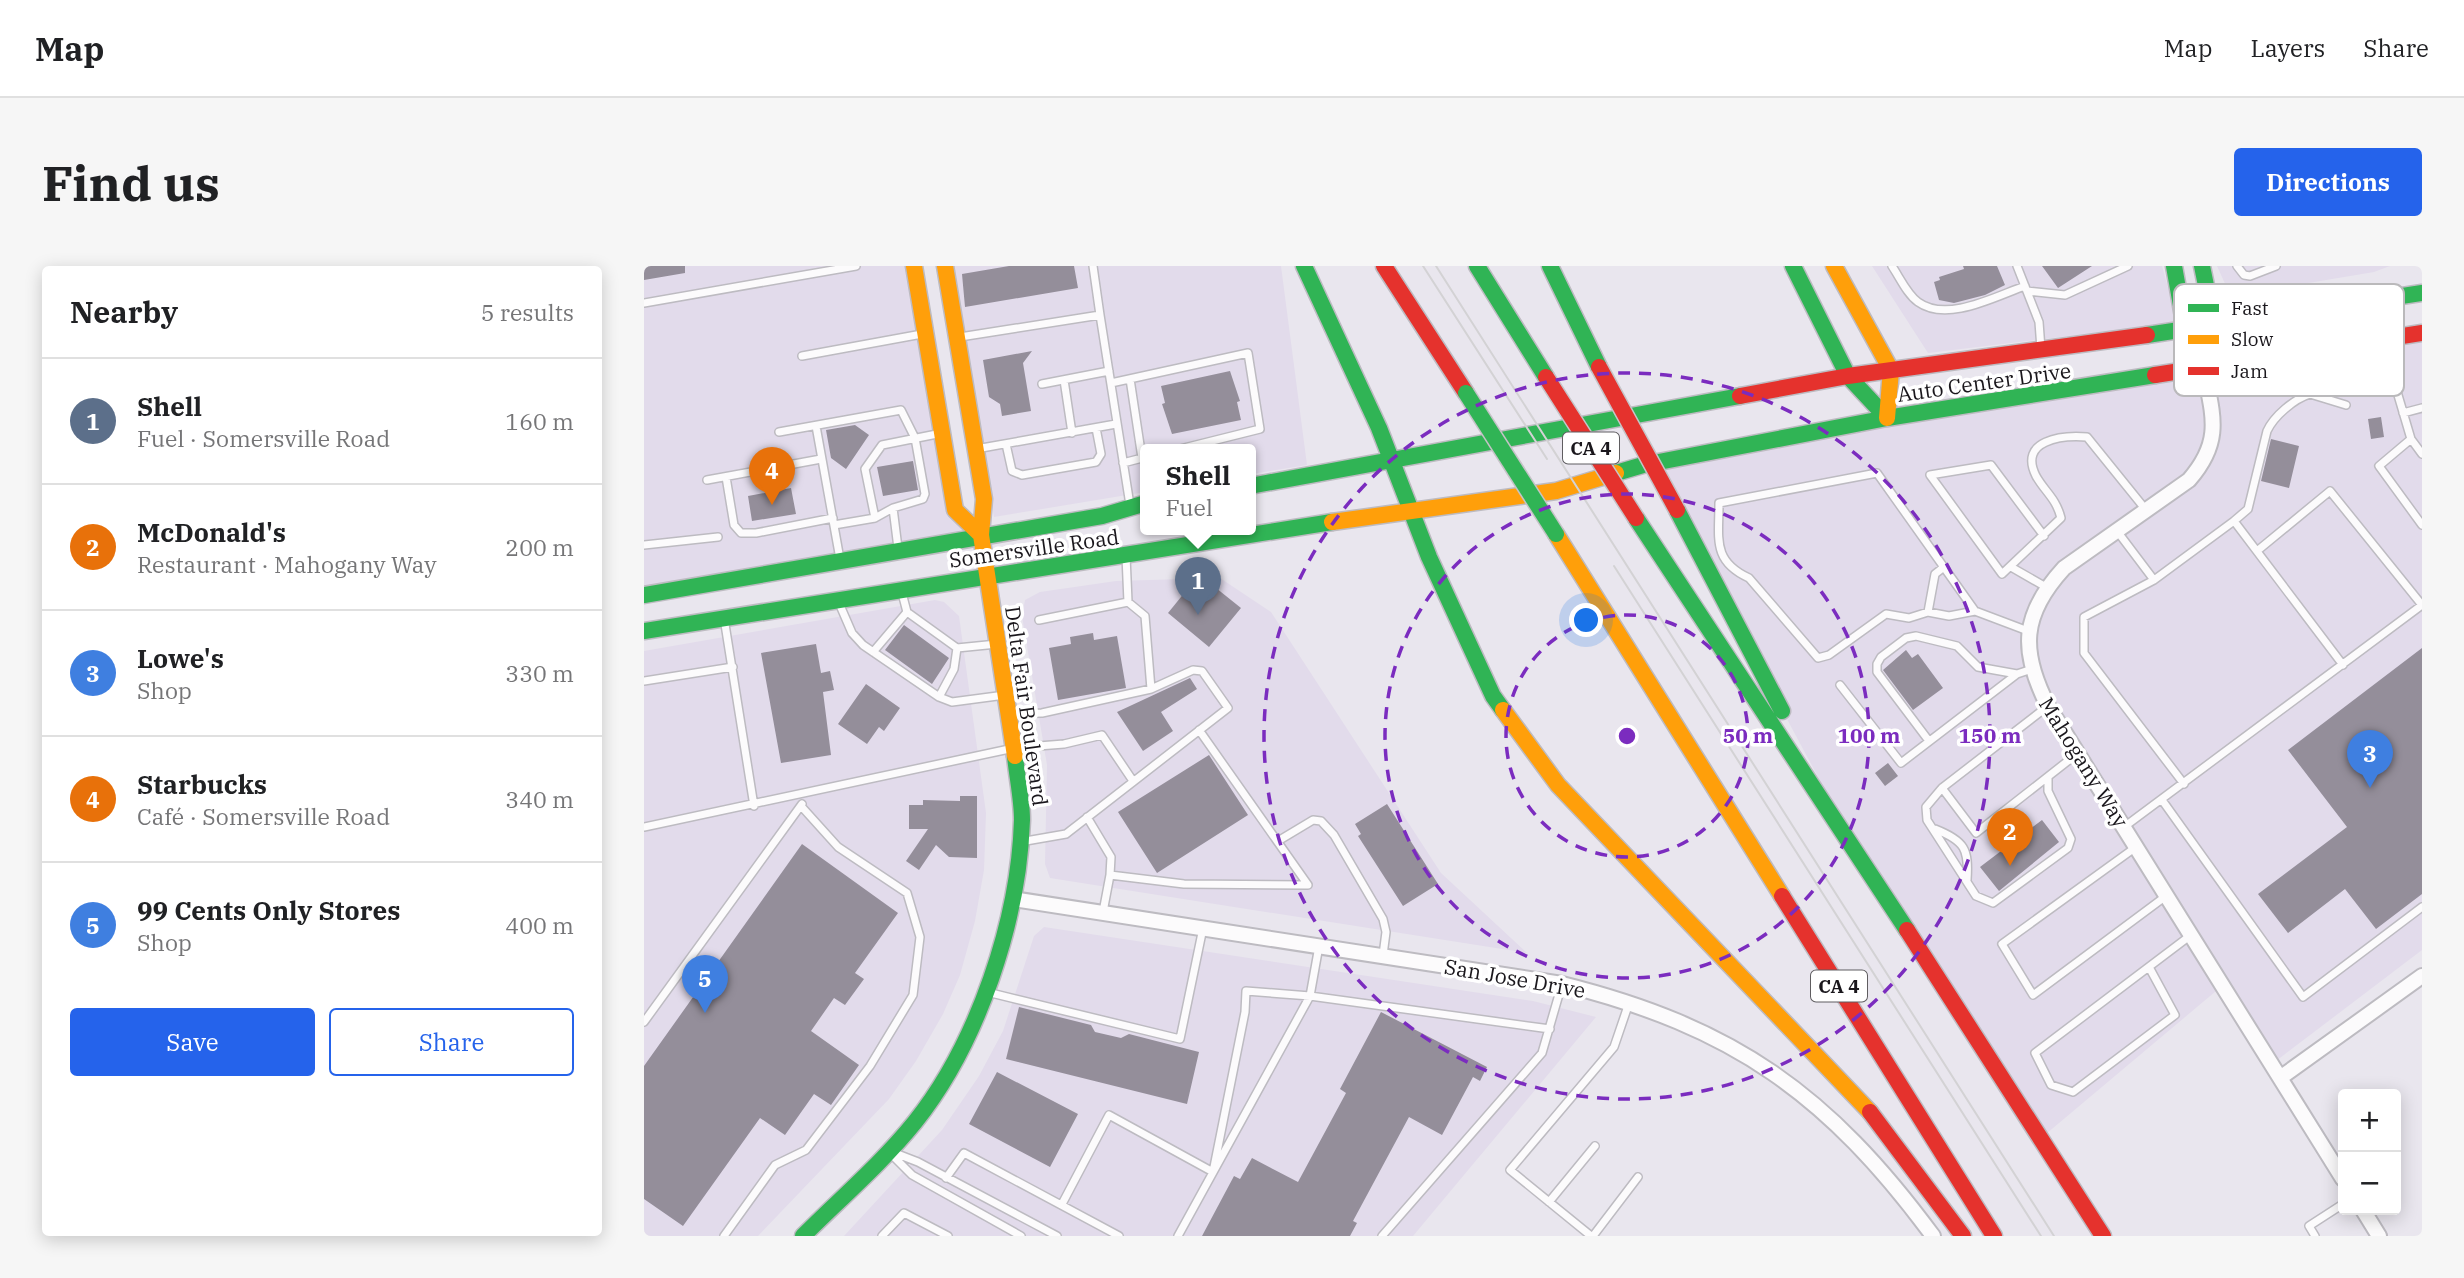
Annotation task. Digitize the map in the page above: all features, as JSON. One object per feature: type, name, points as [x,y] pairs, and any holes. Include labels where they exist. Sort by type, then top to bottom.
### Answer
[{"type":"main road","points":[[914,266],[955,510],[981,535]]},
{"type":"main road","name":"Delta Fair Boulevard","points":[[803,1236],[915,1122],[953,1063],[986,992],[1013,899],[1022,818],[1014,748],[981,535],[984,499],[946,266]]},
{"type":"main road","points":[[1304,266],[1391,458],[1429,557],[1493,696],[1558,785],[1878,1120],[1963,1236]]},
{"type":"main road","name":"CA 4","points":[[1384,266],[1556,534],[1994,1236]]},
{"type":"main road","name":"CA 4","points":[[1477,266],[1636,518],[1863,861],[2103,1236]]},
{"type":"main road","points":[[1550,266],[1599,367],[1863,861]]},
{"type":"main road","points":[[1793,266],[1848,376],[1887,418]]},
{"type":"main road","points":[[1834,266],[1891,370],[1887,418]]},
{"type":"main road","points":[[2174,266],[2177,284]]},
{"type":"main road","points":[[2202,266],[2206,284]]},
{"type":"main road","name":"Auto Center Drive","points":[[2404,296],[2422,293]]},
{"type":"main road","name":"Auto Center Drive","points":[[1391,458],[1848,376],[2041,351],[2174,330]]},
{"type":"main road","name":"Auto Center Drive","points":[[2404,336],[2422,333]]},
{"type":"main road","name":"Auto Center Drive","points":[[1556,491],[1643,465],[1887,418],[2174,375]]},
{"type":"main road","points":[[1256,485],[1391,458]]},
{"type":"main road","name":"Somersville Road","points":[[1256,535],[1412,509],[1556,491]]},
{"type":"main road","name":"Somersville Road","points":[[644,595],[1102,516],[1138,505]]},
{"type":"main road","name":"Somersville Road","points":[[644,631],[1254,535]]},
{"type":"street","name":"Mahogany Way","points":[[2209,396],[2214,423],[2212,443],[2202,465],[2189,480],[2064,568],[2046,587],[2028,631],[2032,669],[2048,706],[2338,1170]]},
{"type":"street","name":"San Jose Drive","points":[[1013,899],[1562,984],[1630,1002],[1715,1036],[1780,1076],[1819,1107],[1864,1150],[1933,1236]]},
{"type":"street","points":[[2280,1078],[2422,976]]},
{"type":"street","points":[[2366,1215],[2379,1236]]},
{"type":"lane","points":[[788,266],[790,277]]},
{"type":"lane","points":[[644,303],[856,266]]},
{"type":"lane","points":[[1093,266],[1116,424],[1124,463],[1138,505]]},
{"type":"lane","points":[[1892,266],[1915,300],[1936,310],[1953,309],[2026,288],[2065,295],[2128,266]]},
{"type":"lane","points":[[2017,266],[2039,322],[2041,351]]},
{"type":"lane","points":[[2237,266],[2244,275],[2250,276],[2276,266]]},
{"type":"lane","points":[[956,337],[1100,315]]},
{"type":"lane","points":[[802,356],[925,334]]},
{"type":"lane","points":[[1111,383],[1248,353],[1260,429],[1200,444]]},
{"type":"lane","points":[[1042,384],[1110,371]]},
{"type":"lane","points":[[1130,379],[1142,444]]},
{"type":"lane","points":[[1064,380],[1072,433]]},
{"type":"lane","points":[[2184,784],[2084,653],[2084,617],[2154,580],[2248,509],[2267,431],[2272,422],[2304,396]]},
{"type":"lane","points":[[2317,396],[2346,405]]},
{"type":"lane","points":[[2398,396],[2411,439],[2422,454]]},
{"type":"lane","points":[[2403,413],[2422,408]]},
{"type":"lane","points":[[726,477],[734,525],[741,533],[874,518],[925,496],[915,438],[901,410],[779,432]]},
{"type":"lane","points":[[975,449],[1116,424]]},
{"type":"lane","points":[[816,426],[840,560]]},
{"type":"lane","points":[[1006,444],[1010,467],[1017,475],[1069,467],[1099,459],[1096,428]]},
{"type":"lane","points":[[874,518],[865,469],[882,445],[943,432]]},
{"type":"lane","points":[[2044,536],[1991,465],[1930,475],[2002,575],[2044,536],[2061,518],[2050,492],[2037,477],[2031,461],[2035,450],[2045,441],[2064,435],[2087,437],[2146,510]]},
{"type":"lane","points":[[2411,439],[2379,466],[2422,525]]},
{"type":"lane","points":[[707,480],[784,463],[821,458]]},
{"type":"lane","points":[[1124,463],[1140,459]]},
{"type":"lane","points":[[1975,611],[1877,473],[1718,503],[1719,552],[1734,571],[1749,579],[1818,658],[1829,655],[1886,614],[1909,618],[1928,612],[1949,616],[1975,611],[2028,631]]},
{"type":"lane","points":[[2124,827],[2422,605],[2330,491],[2257,551]]},
{"type":"lane","points":[[893,508],[898,550]]},
{"type":"lane","points":[[2234,521],[2343,665]]},
{"type":"lane","points":[[2117,531],[2154,580]]},
{"type":"lane","points":[[644,545],[718,537]]},
{"type":"lane","points":[[1126,556],[1128,602],[1145,616],[1150,689]]},
{"type":"lane","points":[[1928,612],[1935,575],[1944,567]]},
{"type":"lane","points":[[2011,567],[2046,587]]},
{"type":"lane","points":[[901,589],[907,612],[957,648],[998,644]]},
{"type":"lane","points":[[837,599],[852,633],[873,652],[939,697],[952,702],[1005,695]]},
{"type":"lane","points":[[1039,620],[1128,602]]},
{"type":"lane","points":[[873,652],[907,612]]},
{"type":"lane","points":[[724,617],[754,806]]},
{"type":"lane","points":[[1929,741],[1877,672],[1881,657],[1906,638],[1916,636],[1957,646],[1978,667],[2017,674]]},
{"type":"lane","points":[[939,697],[954,669],[957,648]]},
{"type":"lane","points":[[644,681],[733,667]]},
{"type":"lane","points":[[1840,685],[1901,763],[2017,674],[2032,669]]},
{"type":"lane","points":[[1008,713],[1042,713],[1150,689],[1193,670],[1202,671],[1228,708],[1066,834],[1020,842]]},
{"type":"lane","points":[[2048,706],[1942,788],[1926,807],[1927,820],[1976,896],[1993,903],[2068,848],[2071,839],[2048,791],[2048,778]]},
{"type":"lane","points":[[1110,875],[1184,884],[1308,885],[1199,730]]},
{"type":"lane","points":[[644,827],[754,806],[1014,748],[1064,744],[1102,735],[1133,781]]},
{"type":"lane","points":[[1942,788],[1976,833],[2078,753]]},
{"type":"lane","points":[[644,1022],[808,794]]},
{"type":"lane","points":[[2162,800],[2303,997],[2422,907]]},
{"type":"lane","points":[[723,1236],[775,1165],[806,1150],[870,1066],[913,995],[920,937],[907,894],[838,847],[800,806]]},
{"type":"lane","points":[[1087,817],[1111,857],[1103,912]]},
{"type":"lane","points":[[1278,841],[1313,820],[1321,821],[1334,835],[1383,919],[1386,932],[1384,955]]},
{"type":"lane","points":[[1935,829],[1953,836],[1964,847],[1969,859],[1967,881]]},
{"type":"lane","points":[[2137,847],[2002,944],[2033,995],[2167,895]]},
{"type":"lane","points":[[986,992],[1180,1039],[1203,928]]},
{"type":"lane","points":[[2149,967],[2175,1014],[2073,1092],[2051,1084],[2035,1053],[2191,935]]},
{"type":"lane","points":[[1178,1236],[1310,996],[1320,945]]},
{"type":"lane","points":[[1382,1236],[1542,1053],[1562,984]]},
{"type":"lane","points":[[1213,1172],[1246,991],[1310,996],[1550,1029]]},
{"type":"lane","points":[[1630,1002],[1614,1047],[1510,1170],[1592,1236],[1638,1177]]},
{"type":"lane","points":[[1062,1204],[1108,1115],[1213,1172]]},
{"type":"lane","points":[[1549,1202],[1595,1146]]},
{"type":"lane","points":[[887,1150],[1057,1236]]},
{"type":"lane","points":[[887,1150],[912,1175],[1021,1236]]},
{"type":"lane","points":[[946,1178],[964,1153],[1119,1236]]},
{"type":"lane","points":[[2315,1236],[2309,1226],[2338,1207]]},
{"type":"lane","points":[[882,1236],[904,1213],[948,1236]]},
{"type":"shaded area","points":[[644,266],[914,266],[955,510],[981,535],[644,595]]},
{"type":"shaded area","points":[[949,266],[1281,266],[1307,465],[1256,473],[1256,444],[1140,444],[1140,493],[994,517]]},
{"type":"shaded area","points":[[1872,266],[2162,266],[2174,309],[2174,323],[1928,353]]},
{"type":"shaded area","points":[[2217,266],[2390,266],[2374,272],[2302,284],[2225,284]]},
{"type":"shaded area","points":[[2422,333],[2422,950],[2272,1064],[2222,986],[2040,1139],[1863,861],[1652,467],[2174,376],[2174,396],[2404,396],[2404,336]]},
{"type":"shaded area","points":[[1214,574],[1271,612],[1441,873],[1527,953],[1050,878],[1045,864],[1047,765],[1022,616],[1025,600],[1040,592],[1116,581],[1183,579]]},
{"type":"shaded area","points":[[935,600],[944,602],[959,616],[986,813],[984,870],[975,921],[960,975],[943,1014],[916,1061],[889,1099],[758,1236],[644,1236],[644,651]]},
{"type":"shaded area","points":[[1044,927],[1533,1001],[1596,1017],[1413,1236],[844,1236],[942,1130],[979,1076],[1003,1031],[1034,936]]},
{"type":"building","points":[[644,266],[685,266],[685,273],[644,280]]},
{"type":"building","points":[[1009,266],[1074,266],[1078,288],[965,307],[962,274]]},
{"type":"building","points":[[1963,266],[1997,266],[2005,285],[1985,295],[1954,303],[1939,300],[1934,282],[1940,280],[1939,277],[1964,269]]},
{"type":"building","points":[[2042,266],[2092,266],[2058,288]]},
{"type":"building","points":[[1032,351],[1023,363],[1031,411],[1002,416],[1000,404],[989,397],[983,360]]},
{"type":"building","points":[[1230,371],[1240,401],[1237,402],[1241,420],[1172,434],[1162,404],[1165,403],[1161,386]]},
{"type":"building","points":[[2381,417],[2384,437],[2371,439],[2368,419]]},
{"type":"building","points":[[855,425],[869,435],[846,469],[831,458],[826,430]]},
{"type":"building","points":[[2271,439],[2299,446],[2289,488],[2261,481]]},
{"type":"building","points":[[913,461],[918,490],[883,496],[877,467]]},
{"type":"building","points":[[791,488],[796,514],[752,521],[748,496]]},
{"type":"building","points":[[1194,581],[1211,584],[1241,608],[1209,647],[1168,613]]},
{"type":"building","points":[[904,625],[949,658],[932,684],[885,650]]},
{"type":"building","points":[[1093,633],[1094,640],[1117,636],[1126,688],[1058,700],[1049,648],[1071,644],[1070,637]]},
{"type":"building","points":[[816,644],[821,673],[830,671],[834,690],[823,692],[831,755],[781,763],[761,653]]},
{"type":"building","points":[[2422,648],[2422,894],[2376,929],[2345,889],[2288,933],[2258,894],[2347,827],[2288,750]]},
{"type":"building","points":[[1906,650],[1912,658],[1918,654],[1943,688],[1913,710],[1883,670]]},
{"type":"building","points":[[1190,678],[1197,689],[1161,712],[1173,731],[1143,751],[1117,712]]},
{"type":"building","points":[[866,684],[900,708],[884,731],[879,727],[867,744],[838,724]]},
{"type":"building","points":[[1209,755],[1248,815],[1157,873],[1118,812]]},
{"type":"building","points":[[1888,763],[1898,776],[1885,786],[1875,773]]},
{"type":"building","points":[[960,796],[977,796],[977,858],[949,857],[936,845],[919,870],[906,861],[928,829],[909,829],[909,805],[923,805],[923,800],[960,801]]},
{"type":"building","points":[[1387,804],[1438,884],[1403,906],[1358,836],[1361,834],[1355,824]]},
{"type":"building","points":[[2042,820],[2059,842],[1999,891],[1980,867]]},
{"type":"building","points":[[802,844],[898,913],[855,973],[864,979],[845,1005],[834,998],[811,1031],[859,1065],[831,1105],[814,1094],[785,1135],[760,1118],[683,1226],[644,1199],[644,1066]]},
{"type":"building","points":[[1019,1007],[1091,1025],[1095,1032],[1121,1038],[1129,1034],[1199,1052],[1187,1104],[1006,1059]]},
{"type":"building","points":[[1381,1012],[1487,1067],[1480,1081],[1473,1077],[1442,1135],[1409,1117],[1353,1221],[1357,1223],[1350,1236],[1202,1236],[1234,1176],[1240,1179],[1252,1158],[1298,1182],[1346,1093],[1340,1089]]},
{"type":"building","points":[[997,1072],[1078,1114],[1050,1167],[969,1124]]},
{"type":"tram line","points":[[1423,266],[1547,459]]},
{"type":"tram line","points":[[1436,266],[2054,1236]]},
{"type":"tram line","points":[[1614,566],[2041,1236]]},
{"type":"traffic: fast","points":[[1304,266],[1379,428],[1429,557],[1493,696],[1503,710]]},
{"type":"traffic: fast","points":[[1477,266],[1546,377]]},
{"type":"traffic: fast","points":[[1550,266],[1599,367]]},
{"type":"traffic: fast","points":[[1793,266],[1848,376],[1887,418]]},
{"type":"traffic: fast","points":[[2174,266],[2177,284]]},
{"type":"traffic: fast","points":[[2202,266],[2206,284]]},
{"type":"traffic: fast","points":[[2404,296],[2422,293]]},
{"type":"traffic: fast","points":[[2147,335],[2174,331]]},
{"type":"traffic: fast","points":[[1616,473],[1643,465],[1887,418],[2155,375]]},
{"type":"traffic: fast","points":[[1466,393],[1556,534]]},
{"type":"traffic: fast","points":[[1256,485],[1740,396]]},
{"type":"traffic: fast","points":[[644,595],[1102,516],[1140,505]]},
{"type":"traffic: fast","points":[[1677,510],[1782,711]]},
{"type":"traffic: fast","points":[[1636,518],[1907,930]]},
{"type":"traffic: fast","points":[[1256,534],[1332,522]]},
{"type":"traffic: fast","points":[[644,631],[1250,535]]},
{"type":"traffic: fast","points":[[803,1236],[875,1166],[915,1122],[958,1056],[976,1018],[1003,939],[1019,858],[1022,812],[1015,756]]},
{"type":"traffic: slow","points":[[914,266],[955,510],[981,535]]},
{"type":"traffic: slow","points":[[945,266],[984,499],[981,535],[1015,756]]},
{"type":"traffic: slow","points":[[1834,266],[1891,370],[1887,418]]},
{"type":"traffic: slow","points":[[1332,522],[1556,491],[1616,473]]},
{"type":"traffic: slow","points":[[1556,534],[1782,896]]},
{"type":"traffic: slow","points":[[1503,710],[1558,785],[1870,1112]]},
{"type":"traffic: jam","points":[[1384,266],[1466,393]]},
{"type":"traffic: jam","points":[[2404,336],[2422,333]]},
{"type":"traffic: jam","points":[[1740,396],[1848,376],[2147,335]]},
{"type":"traffic: jam","points":[[1599,367],[1677,510]]},
{"type":"traffic: jam","points":[[2155,375],[2174,372]]},
{"type":"traffic: jam","points":[[1546,377],[1636,518]]},
{"type":"traffic: jam","points":[[1782,896],[1994,1236]]},
{"type":"traffic: jam","points":[[1907,930],[2103,1236]]},
{"type":"traffic: jam","points":[[1870,1112],[1963,1236]]},
{"type":"place","name":"Starbucks","points":[[772,505]]},
{"type":"place","name":"Shell","points":[[1198,615]]},
{"type":"place","name":"Lowe's","points":[[2370,788]]},
{"type":"place","name":"McDonald's","points":[[2010,866]]},
{"type":"place","name":"99 Cents Only Stores","points":[[705,1013]]}]
